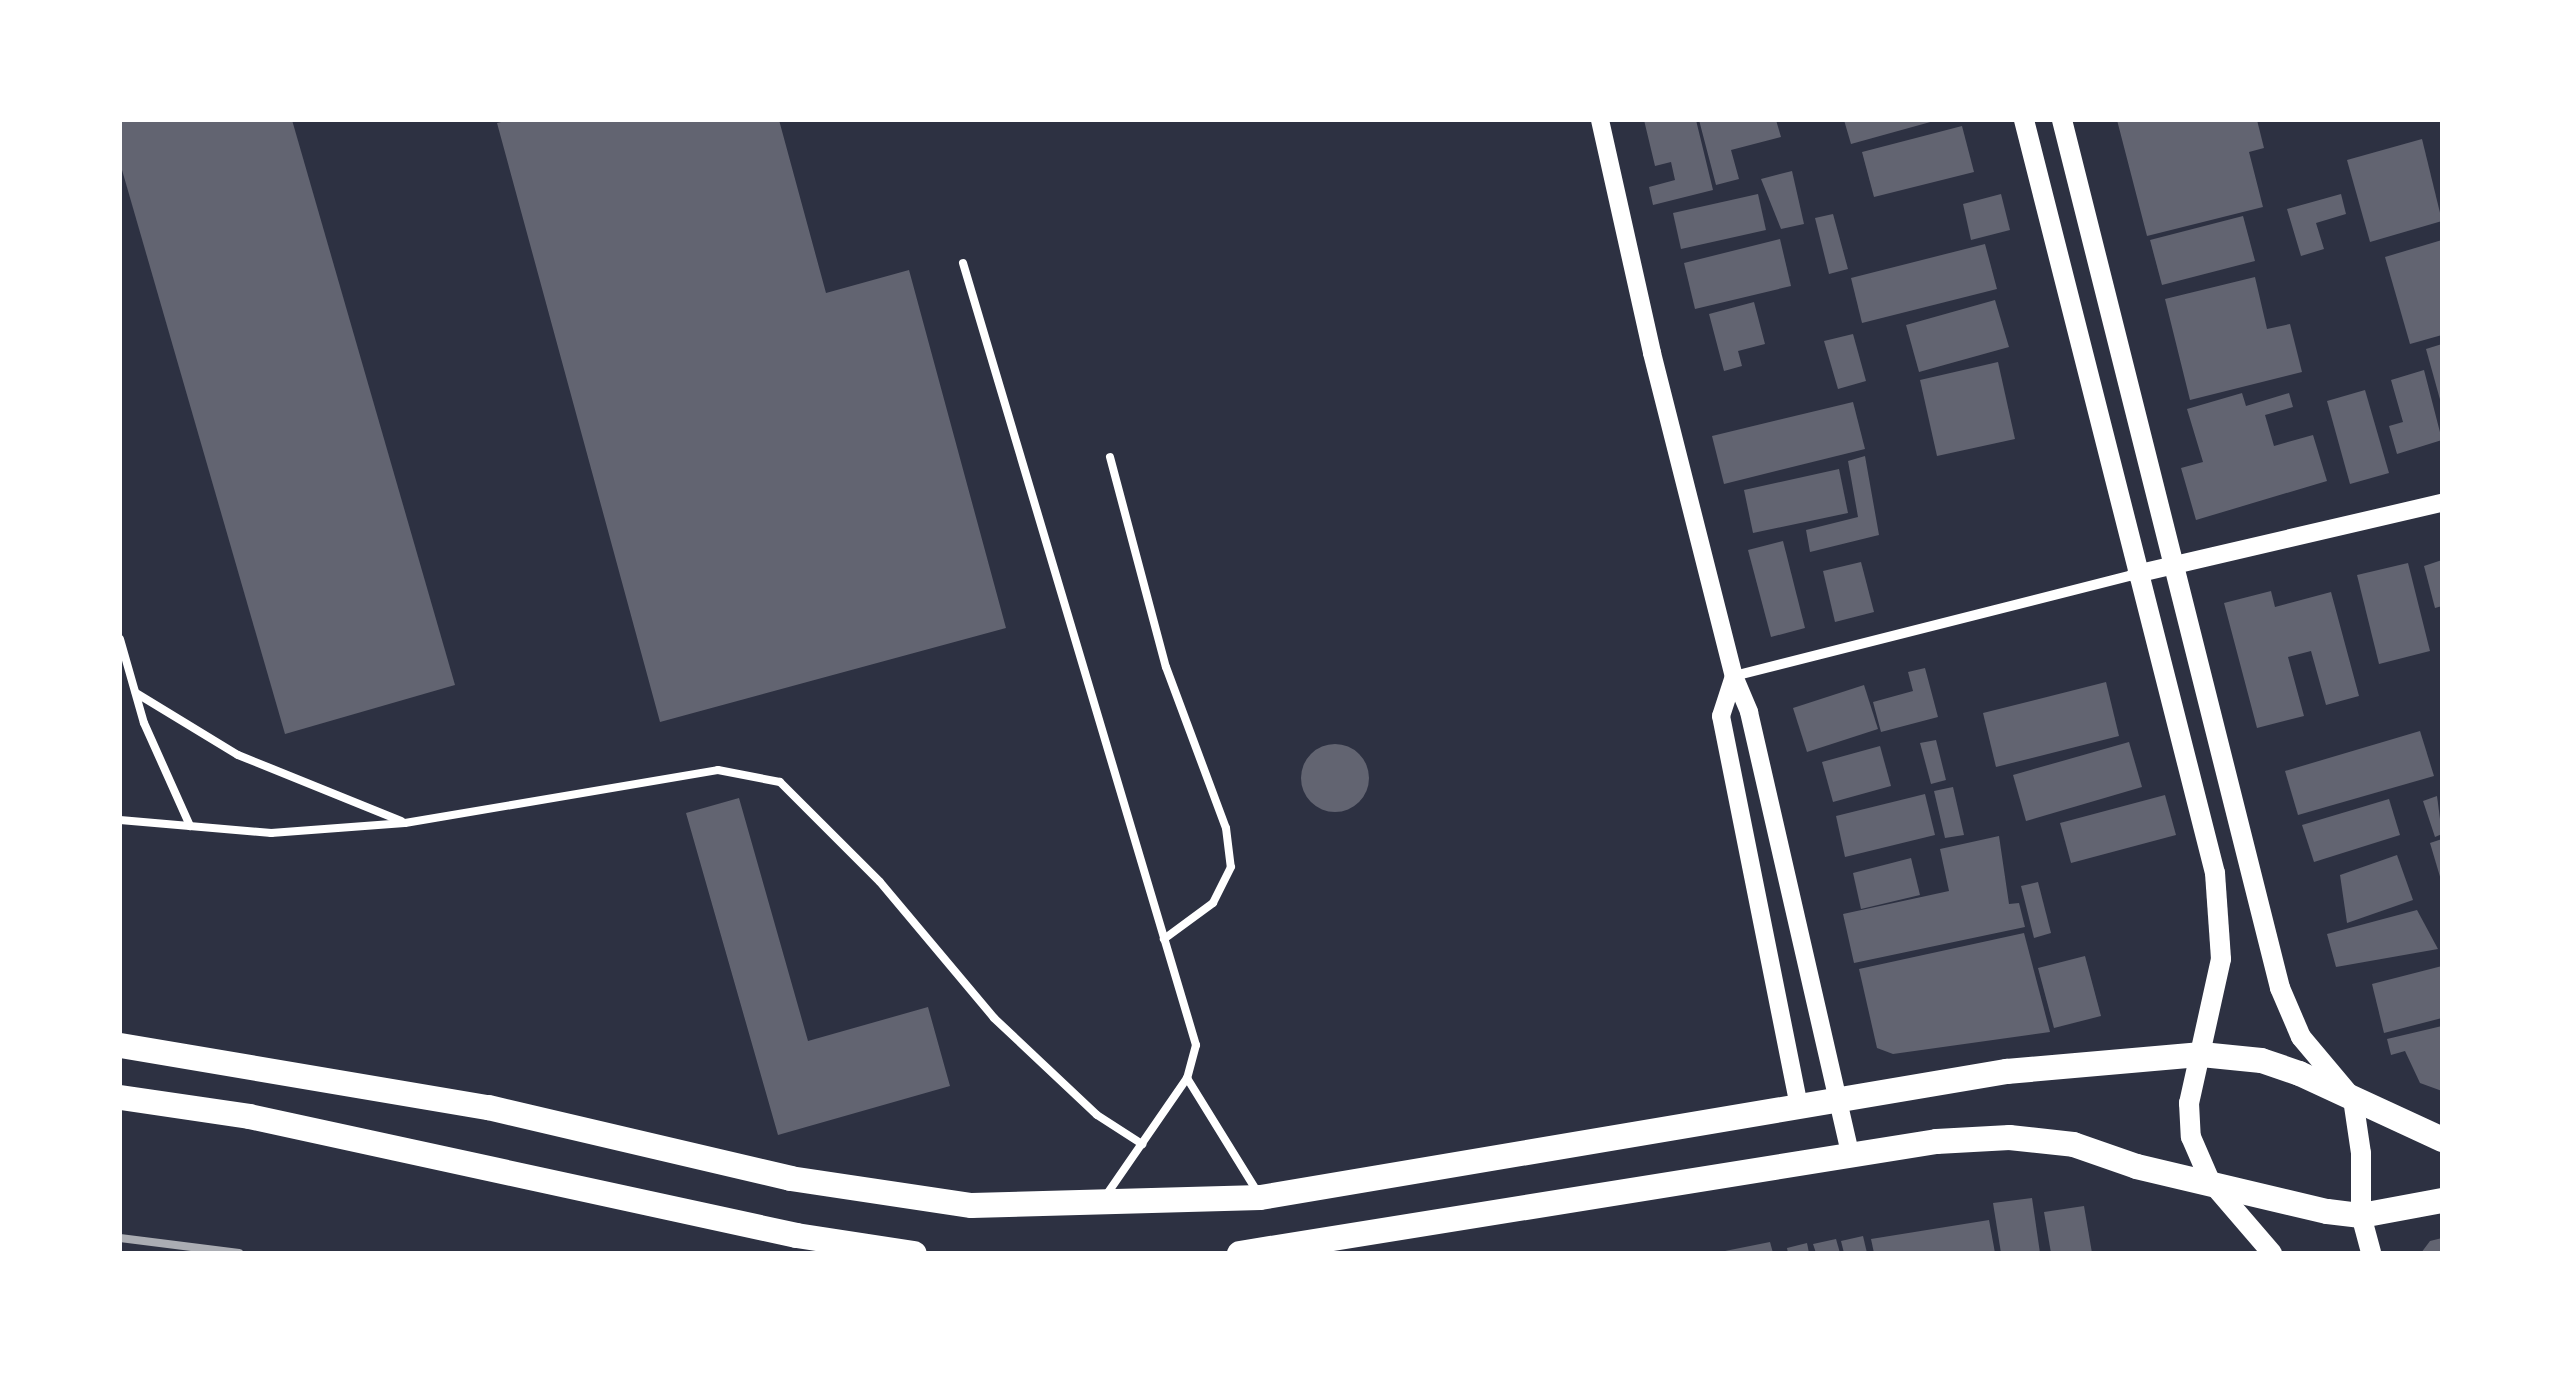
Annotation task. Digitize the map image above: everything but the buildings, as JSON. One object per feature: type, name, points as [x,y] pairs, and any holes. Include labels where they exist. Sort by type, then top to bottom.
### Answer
[{"type":"main road","points":[[2024,120],[2136,574],[2215,873],[2221,960],[2188,1103],[2191,1138],[2210,1181],[2272,1253]]},
{"type":"main road","points":[[2062,120],[2280,988],[2301,1036],[2352,1099],[2361,1215],[2370,1253]]},
{"type":"main road","points":[[120,1046],[488,1107],[790,1178],[971,1206],[1260,1197],[2006,1071],[2200,1054],[2262,1060],[2442,1139]]},
{"type":"main road","points":[[120,1097],[250,1116],[796,1235],[914,1253]]},
{"type":"main road","points":[[1239,1253],[1850,1154],[2009,1137],[2073,1144],[2136,1166],[2210,1181],[2280,1204],[2361,1215],[2442,1200]]},
{"type":"street","points":[[1600,120],[1734,676],[1749,712],[1850,1154]]},
{"type":"street","points":[[1734,676],[2136,574],[2442,502]]},
{"type":"street","points":[[1734,676],[1722,716],[1799,1106]]},
{"type":"lane","points":[[963,263],[1196,1044],[1186,1078],[1100,1204]]},
{"type":"lane","points":[[1110,457],[1166,667],[1226,828],[1231,868],[1214,903],[1164,939]]},
{"type":"lane","points":[[120,639],[136,694],[190,826]]},
{"type":"lane","points":[[136,694],[238,755],[405,823]]},
{"type":"lane","points":[[120,820],[272,833],[405,823],[718,770],[780,782],[880,882],[994,1018],[1098,1116],[1142,1144]]},
{"type":"lane","points":[[1186,1078],[1260,1197]]},
{"type":"railway","points":[[120,1238],[239,1253]]}]
